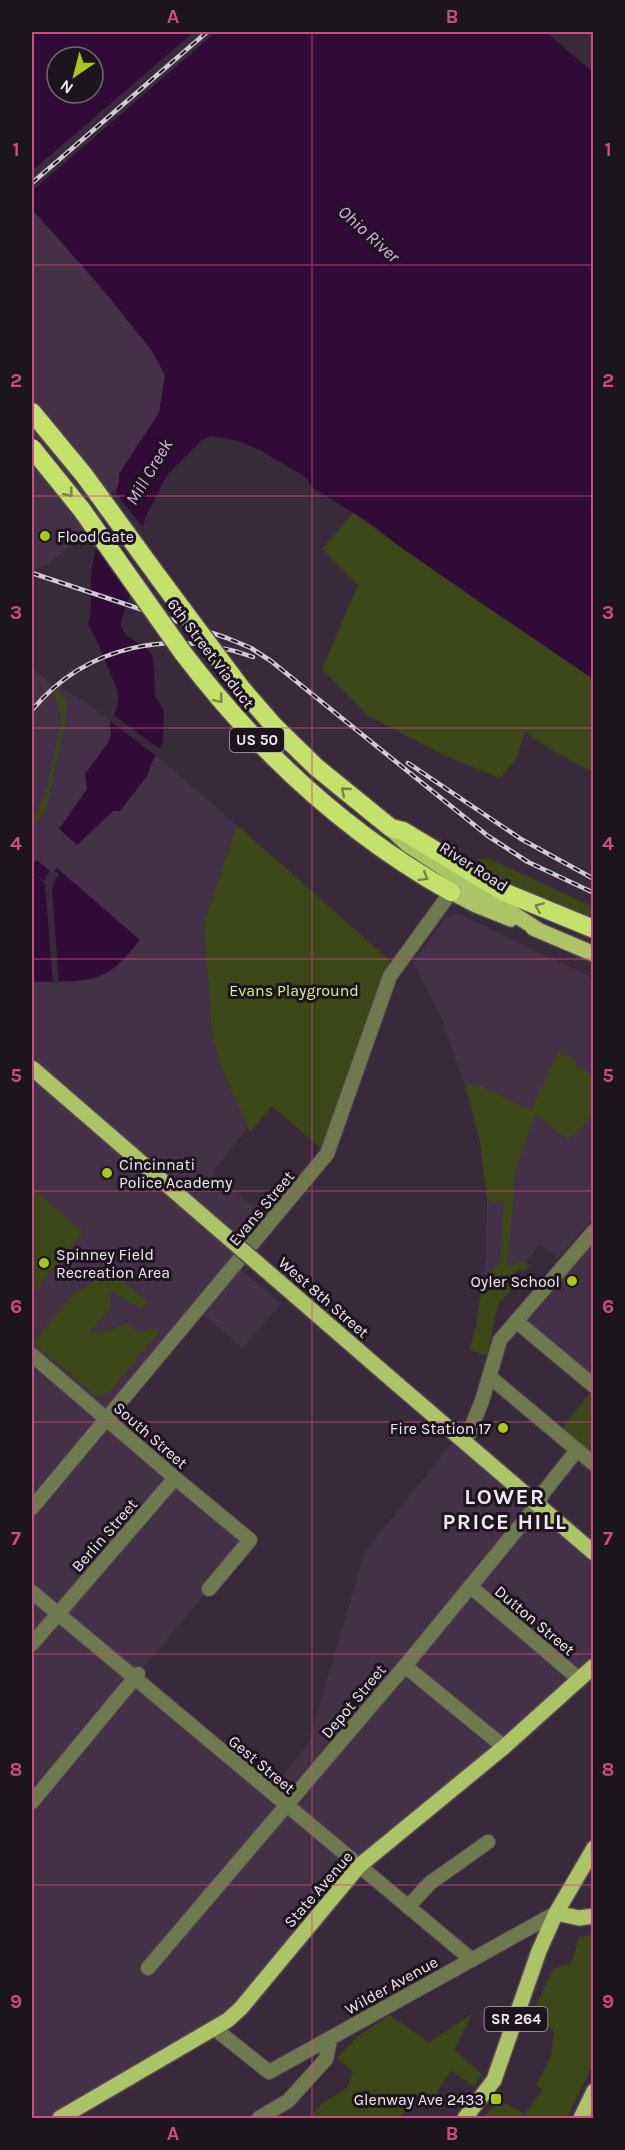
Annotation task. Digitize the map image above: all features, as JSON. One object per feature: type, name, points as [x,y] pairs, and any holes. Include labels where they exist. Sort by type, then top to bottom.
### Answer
[{"type":"highway","name":"6th Street Viaduct","points":[[32,412],[84,475],[247,696],[316,767],[391,828],[403,831],[407,847],[421,875],[451,892]]},
{"type":"highway","name":"6th Street Viaduct","points":[[32,448],[82,510],[183,653],[234,717],[341,818],[407,847]]},
{"type":"highway","points":[[407,847],[504,892],[594,929]]},
{"type":"main road","name":"River Road","points":[[407,847],[540,931]]},
{"type":"main road","name":"River Road","points":[[451,892],[476,905],[594,954]]},
{"type":"main road","name":"West 8th Street","points":[[32,1068],[594,1553]]},
{"type":"main road","name":"State Avenue","points":[[60,2118],[215,2029],[241,2008],[359,1866],[504,1747],[594,1666]]},
{"type":"main road","name":"SR 264","points":[[465,2118],[487,2091],[498,2070],[539,1951],[556,1913],[594,1848]]},
{"type":"main road","points":[[556,1913],[579,1918],[594,1917]]},
{"type":"main road","points":[[581,2118],[594,2091]]},
{"type":"street","name":"Evans Street","points":[[32,1508],[327,1154],[390,976],[451,892]]},
{"type":"street","points":[[461,1439],[490,1377],[500,1340],[594,1231]]},
{"type":"street","points":[[516,1322],[594,1386]]},
{"type":"street","name":"South Street","points":[[32,1355],[250,1540],[209,1589]]},
{"type":"street","points":[[490,1377],[594,1464]]},
{"type":"street","name":"Depot Street","points":[[148,1968],[405,1666],[538,1504],[543,1493],[577,1450]]},
{"type":"street","name":"Berlin Street","points":[[32,1644],[176,1478]]},
{"type":"street","name":"Dutton Street","points":[[470,1586],[579,1679]]},
{"type":"street","name":"Gest Street","points":[[32,1592],[136,1676],[472,1960]]},
{"type":"street","points":[[405,1666],[504,1747]]},
{"type":"street","points":[[32,1802],[136,1676]]},
{"type":"street","points":[[408,1907],[430,1883],[488,1842]]},
{"type":"street","name":"Wilder Avenue","points":[[215,2029],[269,2073],[556,1913]]},
{"type":"street","points":[[259,2118],[288,2101],[326,2059],[330,2040]]},
{"type":"shaded area","points":[[32,209],[152,351],[165,375],[159,413],[137,444],[119,477],[119,483],[107,515],[49,564],[32,571]]},
{"type":"shaded area","points":[[32,668],[57,689],[60,687],[85,702],[164,762],[237,825],[204,923],[212,1036],[222,1070],[248,1128],[212,1172],[272,1221],[236,1265],[281,1304],[242,1348],[198,1310],[107,1419],[250,1540],[138,1674],[270,1791],[308,1744],[365,1552],[457,1437],[594,1553],[593,1666],[359,1866],[241,2008],[60,2118],[32,2118]]},
{"type":"shaded area","points":[[457,913],[593,978],[593,1217],[558,1258],[540,1244],[477,1320],[486,1257],[487,1200],[480,1141],[466,1088],[440,1015],[413,962],[445,919]]},
{"type":"shaded area","name":"Oyler School","points":[[593,1231],[593,1386],[516,1321]]},
{"type":"green space","points":[[353,513],[593,679],[593,772],[546,747],[525,731],[516,759],[500,778],[443,755],[367,715],[322,669],[358,585],[322,549]]},
{"type":"green space","points":[[57,690],[66,701],[67,712],[46,810],[32,827],[32,821],[45,795],[60,729],[61,712],[53,693]]},
{"type":"green space","name":"Evans Playground","points":[[237,825],[396,966],[327,1154],[272,1106],[250,1132],[222,1070],[212,1036],[204,923]]},
{"type":"green space","points":[[488,858],[593,907],[593,917],[497,879],[477,868],[478,859]]},
{"type":"green space","points":[[558,1052],[576,1060],[575,1066],[593,1075],[593,1113],[577,1134],[573,1133],[568,1140],[535,1114],[516,1169],[507,1266],[523,1261],[530,1265],[525,1271],[517,1270],[510,1279],[510,1292],[499,1302],[487,1356],[470,1350],[483,1279],[500,1263],[504,1202],[487,1200],[480,1141],[466,1088],[469,1085],[478,1085],[531,1110]]},
{"type":"green space","name":"Spinney Field Recreation Area","points":[[32,1187],[83,1232],[32,1294]]},
{"type":"green space","points":[[115,1275],[147,1301],[142,1309],[110,1290],[110,1309],[89,1332],[104,1332],[128,1324],[139,1333],[151,1329],[160,1331],[110,1391],[97,1397],[33,1343],[75,1292],[90,1285],[96,1277]]},
{"type":"green space","points":[[593,1389],[593,1464],[558,1433]]},
{"type":"green space","points":[[593,1935],[593,2064],[567,2118],[483,2118],[499,2100],[525,2114],[542,2090],[536,2085],[551,2056],[554,2031],[531,2016],[553,1969],[571,1963],[579,1937]]},
{"type":"green space","points":[[472,2014],[454,2050],[482,2074],[474,2087],[451,2070],[437,2093],[449,2102],[436,2109],[420,2101],[397,2118],[310,2118],[321,2104],[347,2088],[353,2072],[337,2058],[358,2036],[390,2015],[429,2042]]},
{"type":"water","points":[[32,32],[546,32],[593,72],[593,679],[403,549],[370,523],[311,487],[307,478],[260,450],[238,441],[211,436],[202,440],[167,475],[146,516],[133,559],[131,591],[121,621],[121,627],[126,635],[152,655],[155,697],[164,710],[163,742],[147,776],[120,811],[113,811],[77,845],[59,829],[87,789],[85,774],[108,743],[111,734],[110,721],[118,702],[117,689],[88,624],[91,609],[91,572],[100,531],[119,483],[119,474],[159,413],[165,375],[152,351],[101,287],[32,209]]},
{"type":"water","points":[[37,860],[50,871],[49,874],[57,868],[140,940],[114,968],[86,980],[35,982],[32,971],[32,866]]},
{"type":"pier","points":[[194,32],[216,32],[32,191],[32,171]]},
{"type":"pier","points":[[113,489],[144,529],[135,566],[102,519]]},
{"type":"pier","points":[[114,715],[162,751],[158,757],[110,721]]},
{"type":"pier","points":[[32,871],[44,881],[48,873],[52,874],[55,871],[59,874],[52,890],[59,984],[53,984],[45,884]]},
{"type":"railway","points":[[32,183],[207,32]]},
{"type":"railway","points":[[32,573],[251,648],[271,661],[488,836],[528,862],[594,893]]},
{"type":"railway","points":[[32,710],[54,688],[79,670],[105,657],[134,648],[163,644],[193,644],[223,648],[253,657]]},
{"type":"railway","points":[[408,763],[521,839],[594,879]]},
{"type":"place","name":"Flood Gate","points":[[45,536]]},
{"type":"place","name":"Cincinnati Police Academy","points":[[107,1173]]},
{"type":"place","name":"Spinney Field Recreation Area","points":[[44,1263]]},
{"type":"place","name":"Oyler School","points":[[572,1281]]},
{"type":"place","name":"Fire Station 17","points":[[503,1428]]},
{"type":"place","name":"Glenway Ave 2433","points":[[496,2099]]},
{"type":"district","name":"LOWER PRICE HILL","points":[[505,1508]]},
{"type":"water label","name":"Ohio River","points":[[369,234]]},
{"type":"water label","name":"Mill Creek","points":[[149,472]]}]
